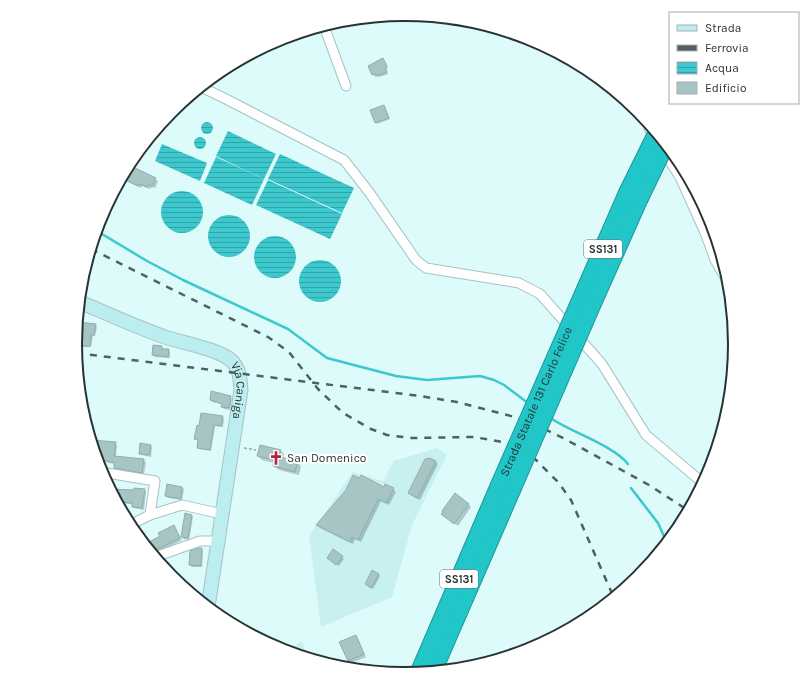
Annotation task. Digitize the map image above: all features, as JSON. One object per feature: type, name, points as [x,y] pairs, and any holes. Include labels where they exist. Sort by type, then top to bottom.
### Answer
[{"type":"highway","name":"Strada Statale 131 Carlo Felice","points":[[422,666],[506,487],[633,196],[655,139]]},
{"type":"highway","name":"Strada Statale 131 Carlo Felice","points":[[633,196],[663,149]]},
{"type":"highway","name":"Strada Statale 131 Carlo Felice","points":[[435,665],[506,487]]},
{"type":"street","points":[[326,31],[346,86]]},
{"type":"street","points":[[207,90],[344,160],[369,192],[416,260],[426,268],[519,283],[540,294],[602,364],[646,435],[699,479]]},
{"type":"street","points":[[661,146],[680,177],[718,266]]},
{"type":"street","name":"Via Caniga","points":[[85,304],[165,337],[224,355],[232,362],[240,374],[240,390],[209,600]]},
{"type":"street","points":[[110,473],[155,481],[150,515]]},
{"type":"street","points":[[136,522],[150,515],[182,505],[222,514]]},
{"type":"street","points":[[161,555],[200,541],[218,541]]},
{"type":"shaded area","points":[[437,448],[447,455],[412,525],[392,597],[321,627],[309,536],[353,472],[383,481],[394,461]]},
{"type":"shaded area","points":[[302,641],[306,651],[302,650],[294,647]]},
{"type":"water","points":[[205,122],[209,122],[213,128],[209,134],[205,134],[201,130],[201,126]]},
{"type":"water","points":[[228,131],[276,154],[264,179],[216,156]]},
{"type":"water","points":[[198,137],[202,137],[206,143],[202,149],[198,149],[194,145],[194,141]]},
{"type":"water","points":[[162,144],[207,163],[200,181],[155,161]]},
{"type":"water","points":[[280,154],[354,188],[342,213],[268,179]]},
{"type":"water","points":[[216,157],[264,179],[252,205],[204,183]]},
{"type":"water","points":[[268,180],[342,214],[330,239],[256,205]]},
{"type":"water","points":[[178,191],[186,191],[194,194],[200,200],[203,212],[200,224],[194,230],[186,233],[178,233],[170,230],[164,224],[161,216],[161,208],[164,200],[170,194]]},
{"type":"water","points":[[225,215],[233,215],[241,218],[247,224],[250,236],[247,248],[241,254],[233,257],[225,257],[217,254],[211,248],[208,240],[208,232],[211,224],[217,218]]},
{"type":"water","points":[[271,236],[279,236],[287,239],[293,245],[296,257],[293,269],[287,275],[279,278],[271,278],[263,275],[257,269],[254,261],[254,253],[257,245],[263,239]]},
{"type":"water","points":[[316,260],[324,260],[332,263],[338,269],[341,281],[338,293],[332,299],[324,302],[316,302],[308,299],[302,293],[299,285],[299,277],[302,269],[308,263]]},
{"type":"building","points":[[383,58],[387,66],[385,67],[387,72],[377,76],[376,74],[372,75],[368,66]]},
{"type":"building","points":[[384,105],[389,118],[375,123],[370,110]]},
{"type":"building","points":[[135,168],[156,178],[152,186],[149,184],[147,187],[139,184],[138,186],[127,181]]},
{"type":"building","points":[[83,323],[96,324],[94,335],[91,335],[90,346],[82,346]]},
{"type":"building","points":[[153,345],[162,346],[162,349],[169,349],[168,357],[152,355]]},
{"type":"building","points":[[211,391],[231,396],[229,408],[221,407],[222,404],[210,400]]},
{"type":"building","points":[[201,413],[223,416],[221,426],[214,425],[210,450],[197,448],[198,440],[194,439],[197,425],[199,426]]},
{"type":"building","points":[[98,441],[116,442],[114,456],[144,459],[142,473],[114,468],[114,462],[104,461]]},
{"type":"building","points":[[140,443],[151,445],[149,455],[139,454]]},
{"type":"building","name":"San Domenico","points":[[260,445],[281,450],[279,457],[298,461],[295,472],[273,466],[274,460],[257,456]]},
{"type":"building","points":[[430,458],[436,461],[417,498],[408,493],[425,459]]},
{"type":"building","points":[[353,475],[359,478],[361,475],[384,487],[385,484],[394,488],[386,503],[378,499],[358,540],[352,537],[350,542],[316,525],[346,490]]},
{"type":"building","points":[[167,484],[182,487],[181,499],[165,496]]},
{"type":"building","points":[[134,488],[145,489],[142,508],[132,507],[132,503],[125,502],[117,489],[134,490]]},
{"type":"building","points":[[455,493],[469,504],[454,524],[441,514]]},
{"type":"building","points":[[185,513],[192,515],[188,538],[181,537]]},
{"type":"building","points":[[174,525],[180,538],[157,550],[150,542],[160,536],[158,533]]},
{"type":"building","points":[[202,548],[201,566],[189,565],[190,551]]},
{"type":"building","points":[[333,549],[343,556],[336,565],[327,558]]},
{"type":"building","points":[[372,570],[379,574],[371,588],[365,584]]},
{"type":"building","points":[[356,635],[364,654],[348,661],[339,642]]},
{"type":"waterway","points":[[102,234],[147,261],[183,280],[288,329],[327,358],[396,376],[427,380],[480,376],[504,385],[528,403]]},
{"type":"waterway","points":[[549,417],[602,445],[621,457],[628,464]]},
{"type":"waterway","points":[[631,488],[658,523],[664,537]]},
{"type":"railway","points":[[96,252],[268,337],[289,352],[318,389],[343,413],[371,429],[387,435],[412,438],[474,437],[502,442],[535,459],[558,482],[571,500],[611,592]]},
{"type":"railway","points":[[82,354],[420,396],[457,402],[526,420],[565,439],[649,485],[684,508]]},
{"type":"place","name":"San Domenico","points":[[276,458]]}]
